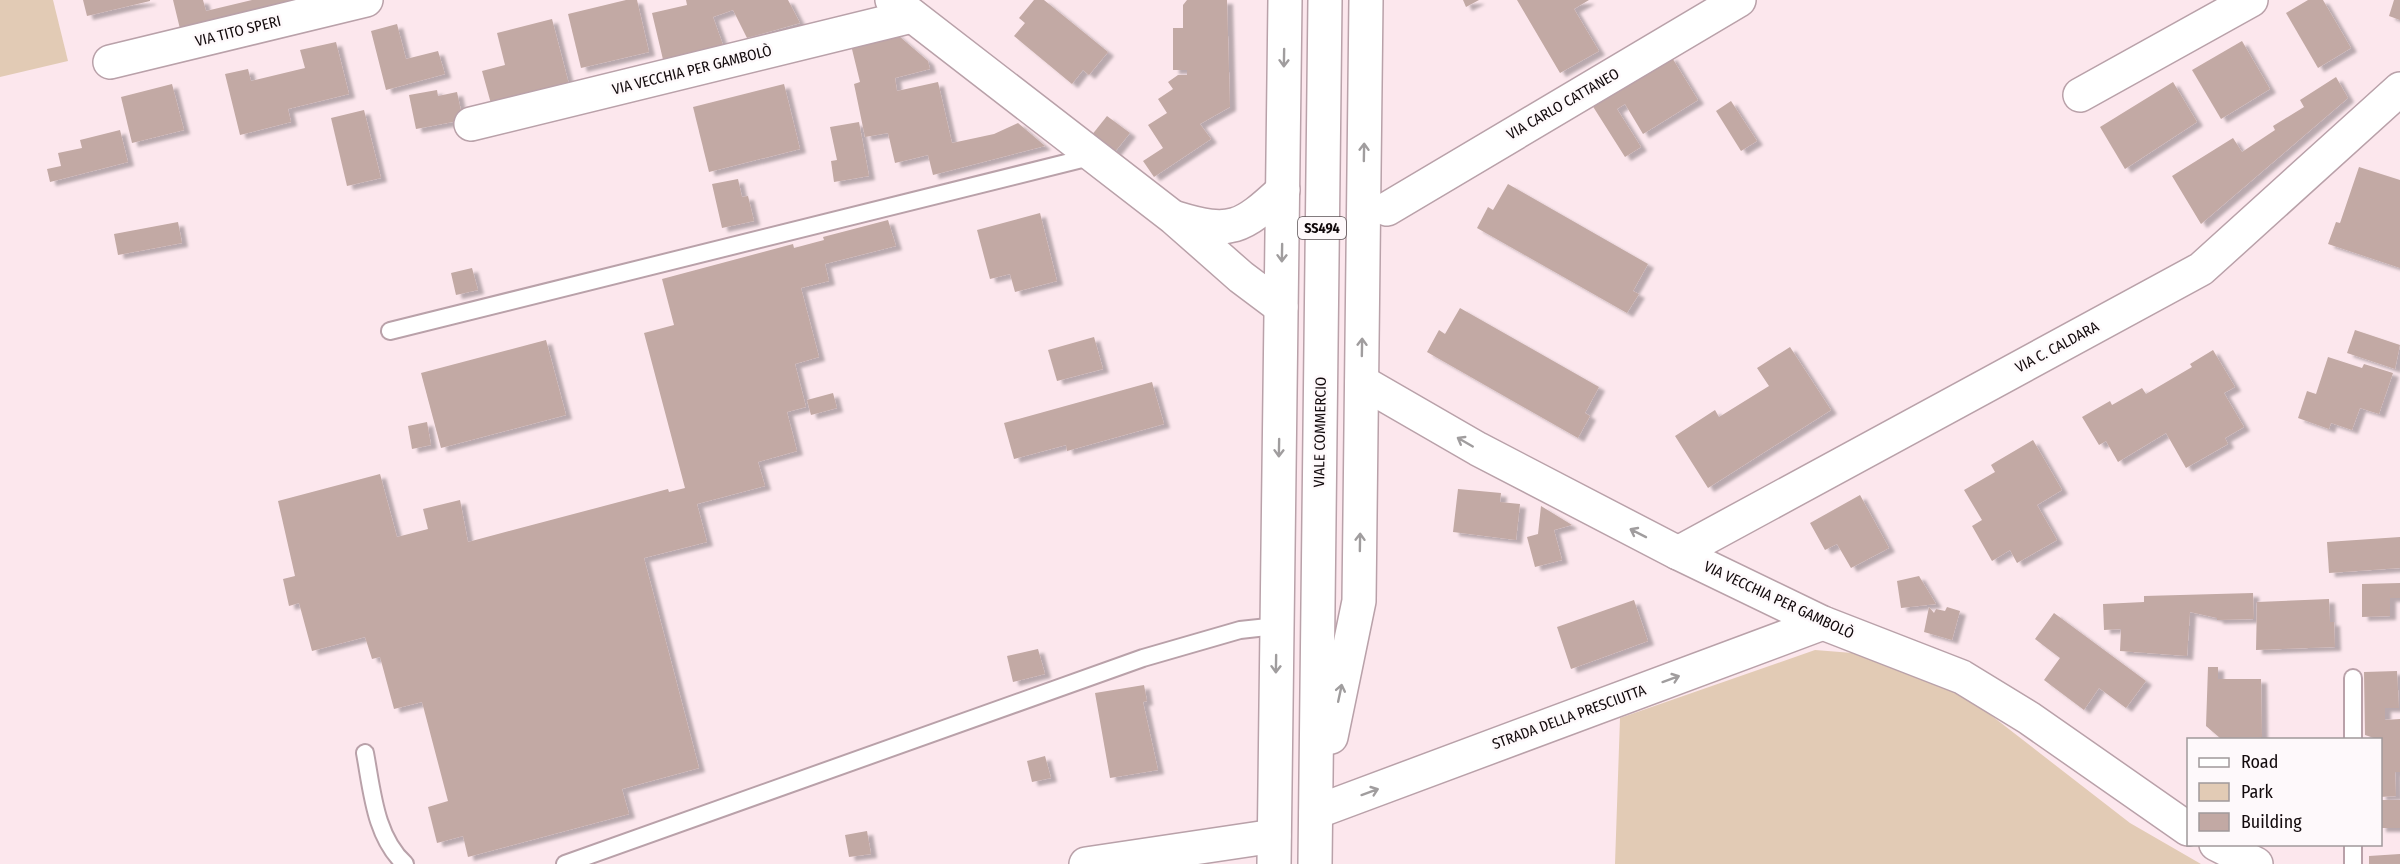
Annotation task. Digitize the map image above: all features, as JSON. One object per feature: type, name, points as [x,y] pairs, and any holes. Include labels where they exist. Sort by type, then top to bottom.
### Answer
[{"type":"street","name":"VIA TITO SPERI","points":[[110,62],[366,0]]},
{"type":"street","points":[[1086,864],[1274,850],[1285,0]]},
{"type":"street","name":"VIALE COMMERCIO","points":[[1315,864],[1325,0]]},
{"type":"street","points":[[1316,812],[1359,601],[1366,0]]},
{"type":"street","name":"VIA CARLO CATTANEO","points":[[1387,209],[1739,0]]},
{"type":"street","points":[[2080,95],[2251,0]]},
{"type":"street","name":"VIA VECCHIA PER GAMBOLÒ","points":[[471,124],[902,8],[1174,218],[1241,277],[1281,307]]},
{"type":"street","name":"VIA C. CALDARA","points":[[1678,553],[2201,269],[2400,89]]},
{"type":"street","name":"VIA VECCHIA PER GAMBOLÒ","points":[[1174,218],[1206,227],[1241,224],[1256,215],[1283,190]]},
{"type":"street","name":"VIA VECCHIA PER GAMBOLÒ","points":[[1362,381],[1489,455],[1678,553],[1823,622],[1962,676],[2029,718],[2187,828]]},
{"type":"street","name":"STRADA DELLA PRESCIUTTA","points":[[1316,812],[1823,622]]},
{"type":"street","points":[[2220,846],[2256,864]]},
{"type":"lane","points":[[390,331],[1094,156]]},
{"type":"lane","points":[[565,864],[1143,658],[1240,630],[1277,626]]},
{"type":"lane","points":[[2353,678],[2353,738]]},
{"type":"lane","points":[[365,753],[376,813],[388,839],[405,864]]},
{"type":"lane","points":[[2353,846],[2353,864]]},
{"type":"green space","points":[[0,0],[53,0],[68,61],[0,77]]},
{"type":"green space","points":[[1815,650],[1865,654],[1939,675],[2130,823],[2201,864],[1615,864],[1620,718]]},
{"type":"building","points":[[83,0],[150,0],[150,1],[87,16]]},
{"type":"building","points":[[173,0],[203,0],[206,11],[252,0],[307,0],[182,37]]},
{"type":"building","points":[[626,0],[637,0],[649,52],[581,68],[568,14]]},
{"type":"building","points":[[686,0],[788,0],[800,23],[747,38],[733,10],[713,17],[726,53],[665,68],[652,13],[687,5]]},
{"type":"building","points":[[1034,0],[1044,0],[1108,52],[1089,75],[1083,70],[1072,84],[1014,36],[1025,23],[1019,18]]},
{"type":"building","points":[[1187,0],[1227,0],[1230,107],[1200,124],[1211,139],[1154,177],[1143,161],[1163,148],[1148,125],[1167,113],[1158,99],[1173,89],[1168,82],[1178,75],[1187,75],[1187,70],[1173,70],[1173,28],[1183,28],[1183,5]]},
{"type":"building","points":[[1463,0],[1479,0],[1466,7]]},
{"type":"building","points":[[1517,0],[1589,0],[1574,9],[1599,51],[1560,73]]},
{"type":"building","points":[[2308,0],[2323,0],[2351,48],[2318,68],[2286,13]]},
{"type":"building","points":[[2394,0],[2400,0],[2400,20],[2389,16]]},
{"type":"building","points":[[552,19],[571,92],[493,111],[482,71],[505,65],[497,33]]},
{"type":"building","points":[[397,24],[406,59],[438,51],[445,74],[386,90],[371,31]]},
{"type":"building","points":[[892,30],[928,61],[930,69],[895,78],[897,91],[938,82],[952,143],[994,134],[1018,123],[1045,146],[933,175],[928,155],[895,163],[888,133],[865,137],[854,84],[860,82],[850,41]]},
{"type":"building","points":[[2242,41],[2270,89],[2221,119],[2192,70]]},
{"type":"building","points":[[336,42],[349,94],[288,109],[291,122],[240,135],[225,74],[248,69],[251,81],[305,68],[300,50]]},
{"type":"building","points":[[1671,56],[1698,100],[1643,134],[1625,104],[1617,109],[1641,147],[1625,157],[1592,105]]},
{"type":"building","points":[[2336,77],[2348,98],[2201,224],[2172,176],[2233,138],[2242,152],[2275,130],[2273,126],[2304,107],[2300,100]]},
{"type":"building","points":[[2173,82],[2197,122],[2125,169],[2100,127]]},
{"type":"building","points":[[172,84],[184,130],[132,143],[121,97]]},
{"type":"building","points":[[784,84],[800,149],[709,172],[693,107]]},
{"type":"building","points":[[437,90],[438,96],[457,92],[463,120],[416,129],[409,95]]},
{"type":"building","points":[[1731,101],[1757,141],[1741,151],[1716,111]]},
{"type":"building","points":[[364,110],[381,178],[347,186],[331,118]]},
{"type":"building","points":[[1107,116],[1130,133],[1114,153],[1091,136]]},
{"type":"building","points":[[859,122],[869,176],[834,182],[831,161],[837,160],[830,127]]},
{"type":"building","points":[[120,130],[128,162],[50,182],[47,169],[61,166],[58,153],[82,148],[80,140]]},
{"type":"building","points":[[2359,167],[2400,180],[2400,268],[2328,244],[2336,222],[2340,223]]},
{"type":"building","points":[[738,179],[742,197],[748,196],[754,221],[722,228],[712,184]]},
{"type":"building","points":[[1508,184],[1648,264],[1633,291],[1639,294],[1627,313],[1477,228],[1488,207],[1493,210]]},
{"type":"building","points":[[1040,213],[1057,281],[1015,292],[1010,274],[990,279],[977,230]]},
{"type":"building","points":[[888,220],[896,246],[825,264],[829,281],[801,288],[819,357],[795,364],[806,407],[787,412],[797,451],[758,462],[765,486],[697,504],[707,542],[644,558],[699,768],[622,789],[629,814],[468,857],[463,836],[437,843],[428,807],[448,801],[422,702],[394,709],[380,657],[372,659],[365,637],[312,651],[299,603],[289,606],[283,579],[295,576],[278,501],[380,474],[397,537],[428,529],[423,509],[460,500],[468,542],[668,489],[669,492],[685,488],[644,333],[674,325],[662,279],[793,244],[794,248],[824,240],[823,237]]},
{"type":"building","points":[[178,222],[182,243],[118,255],[114,234]]},
{"type":"building","points":[[472,268],[478,290],[456,295],[451,273]]},
{"type":"building","points":[[1460,308],[1599,387],[1585,413],[1590,416],[1578,438],[1427,352],[1439,330],[1445,334]]},
{"type":"building","points":[[2355,330],[2400,345],[2395,369],[2347,353]]},
{"type":"building","points":[[1094,337],[1103,369],[1057,381],[1048,350]]},
{"type":"building","points":[[546,340],[566,415],[441,448],[421,373]]},
{"type":"building","points":[[1790,347],[1831,410],[1708,488],[1675,436],[1715,410],[1719,417],[1769,386],[1757,368]]},
{"type":"building","points":[[2213,350],[2235,387],[2224,393],[2244,427],[2225,438],[2228,444],[2186,468],[2166,433],[2118,462],[2106,441],[2099,445],[2082,417],[2110,401],[2112,405],[2142,388],[2146,394],[2192,367],[2190,364]]},
{"type":"building","points":[[2328,357],[2362,368],[2364,364],[2393,373],[2379,414],[2360,408],[2352,430],[2331,423],[2329,429],[2298,418],[2307,391],[2316,394]]},
{"type":"building","points":[[1152,382],[1164,424],[1067,451],[1066,445],[1014,459],[1004,423]]},
{"type":"building","points":[[833,393],[837,408],[811,415],[807,400]]},
{"type":"building","points":[[427,422],[431,445],[412,449],[408,426]]},
{"type":"building","points":[[2033,440],[2062,490],[2037,505],[2057,540],[2017,563],[2010,550],[1992,561],[1972,526],[1982,520],[1964,490],[1995,472],[1991,465]]},
{"type":"building","points":[[1458,489],[1501,493],[1500,502],[1520,504],[1516,540],[1453,532]]},
{"type":"building","points":[[1860,495],[1889,548],[1851,568],[1837,544],[1825,550],[1810,523]]},
{"type":"building","points":[[1541,506],[1572,525],[1554,530],[1562,560],[1535,567],[1527,537],[1538,534]]},
{"type":"building","points":[[2400,537],[2400,568],[2329,573],[2327,542]]},
{"type":"building","points":[[1919,576],[1936,604],[1901,608],[1897,581]]},
{"type":"building","points":[[2400,583],[2400,598],[2390,598],[2390,616],[2362,617],[2362,584]]},
{"type":"building","points":[[2253,593],[2254,619],[2217,620],[2217,618],[2190,612],[2187,656],[2120,651],[2121,629],[2104,630],[2103,604],[2144,602],[2144,596]]},
{"type":"building","points":[[2329,599],[2330,622],[2334,622],[2335,647],[2256,650],[2257,602]]},
{"type":"building","points":[[1634,600],[1648,641],[1571,669],[1557,627]]},
{"type":"building","points":[[1929,607],[1934,613],[1936,609],[1945,611],[1947,607],[1960,611],[1952,640],[1924,632]]},
{"type":"building","points":[[2054,613],[2146,681],[2126,708],[2099,688],[2084,710],[2044,680],[2060,658],[2035,639]]},
{"type":"building","points":[[1038,649],[1045,674],[1013,682],[1007,656]]},
{"type":"building","points":[[2208,667],[2218,667],[2218,679],[2261,679],[2262,737],[2220,738],[2206,726]]},
{"type":"building","points":[[2397,671],[2399,708],[2385,708],[2385,720],[2400,719],[2400,772],[2395,772],[2396,796],[2382,797],[2382,738],[2365,735],[2364,672]]},
{"type":"building","points":[[1144,685],[1147,701],[1143,702],[1158,770],[1110,778],[1095,693]]},
{"type":"building","points":[[1045,756],[1051,778],[1032,782],[1027,761]]},
{"type":"building","points":[[2382,800],[2400,800],[2400,828],[2382,828]]},
{"type":"building","points":[[867,831],[871,854],[849,857],[845,835]]},
{"type":"building","points":[[2400,854],[2400,864],[2369,864],[2369,856]]}]
